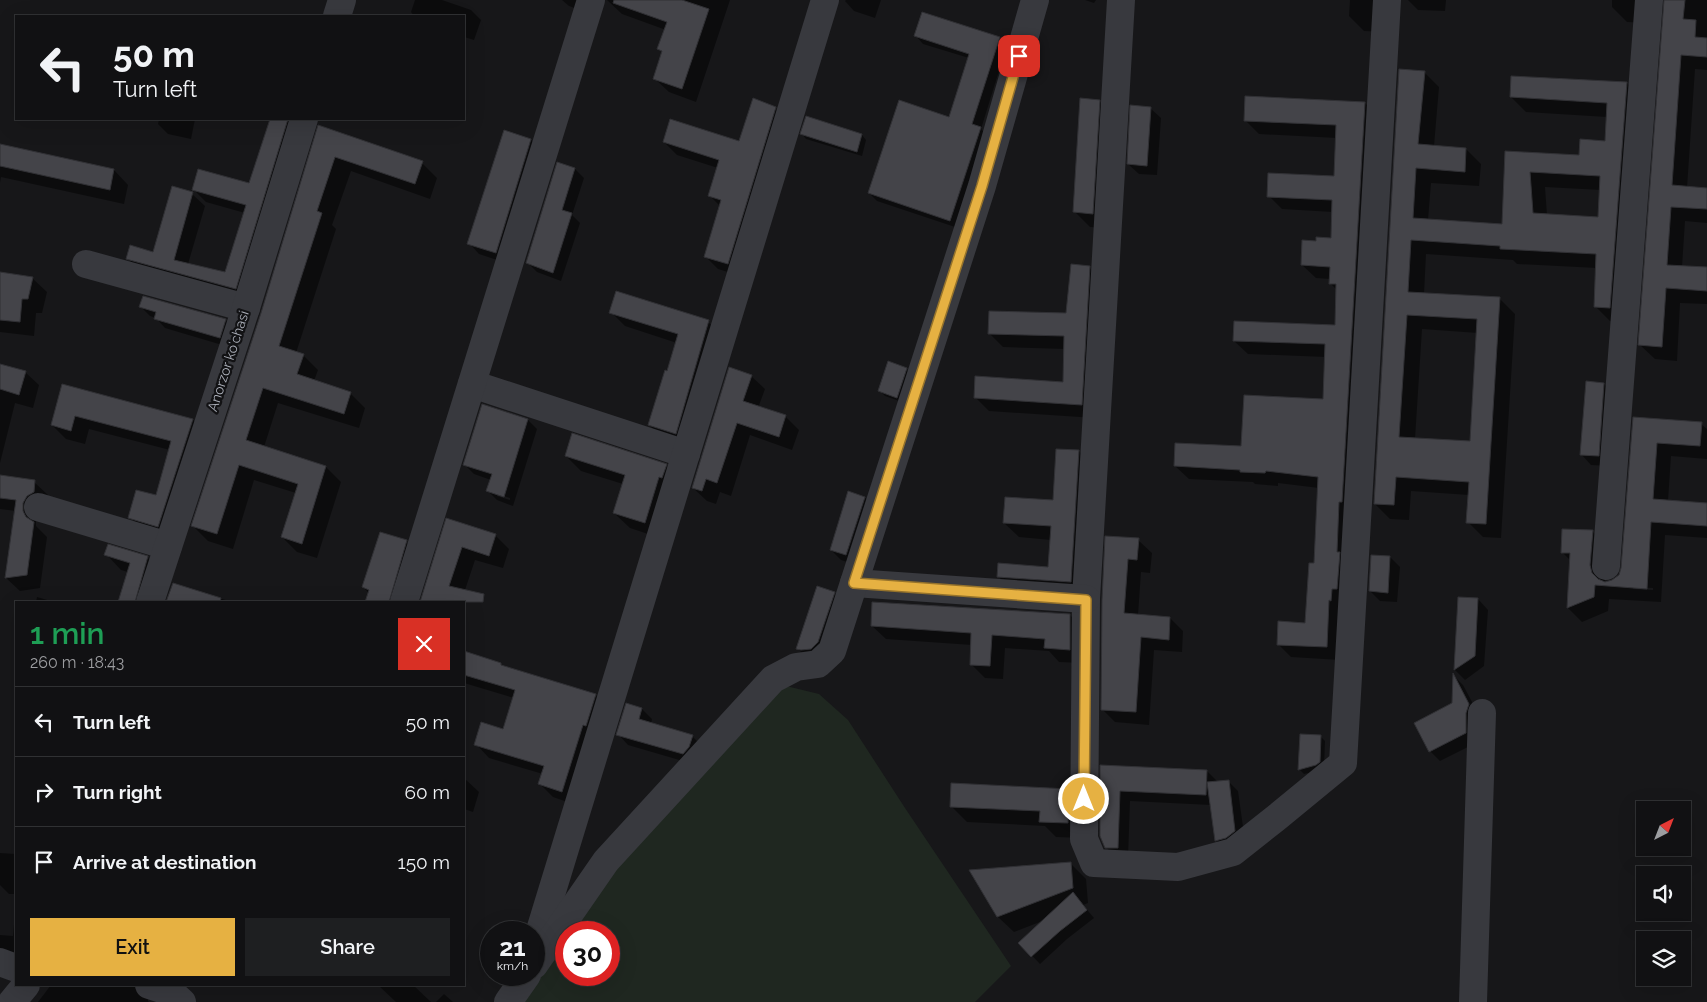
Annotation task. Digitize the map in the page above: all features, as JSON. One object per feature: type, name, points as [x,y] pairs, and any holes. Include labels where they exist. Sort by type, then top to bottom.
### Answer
[{"type":"street","points":[[337,15],[342,0]]},
{"type":"street","points":[[404,601],[591,0]]},
{"type":"street","points":[[544,921],[825,0]]},
{"type":"street","points":[[545,947],[606,861],[773,679],[796,667],[818,664],[832,651],[982,186],[1035,0]]},
{"type":"street","points":[[1121,0],[1086,600],[1084,839],[1094,863],[1178,867],[1233,852],[1343,763],[1387,0]]},
{"type":"street","points":[[1606,566],[1648,0]]},
{"type":"street","name":"Anorzor koʻchasi","points":[[150,601],[246,308],[304,120]]},
{"type":"street","points":[[86,264],[246,308]]},
{"type":"street","points":[[472,384],[686,454]]},
{"type":"street","points":[[38,507],[168,546]]},
{"type":"street","points":[[854,583],[1086,600]]},
{"type":"street","points":[[1473,1002],[1482,713]]},
{"type":"street","points":[[0,962],[15,968]]},
{"type":"street","points":[[12,1002],[25,986]]},
{"type":"street","points":[[152,986],[171,992],[182,1002]]},
{"type":"street","points":[[508,1002],[518,986]]},
{"type":"shaded area","points":[[782,685],[819,694],[848,720],[1011,966],[975,1002],[516,1002],[528,986],[545,986],[545,962],[555,948],[555,986],[620,986],[620,921],[574,921],[614,866]]},
{"type":"building","points":[[614,0],[682,0],[709,9],[682,89],[653,79],[662,51],[657,49],[667,22],[613,3]]},
{"type":"building","points":[[1664,0],[1685,0],[1683,19],[1696,20],[1695,37],[1707,38],[1707,57],[1681,55],[1672,185],[1707,188],[1707,209],[1671,207],[1667,265],[1707,267],[1707,291],[1666,288],[1662,347],[1638,345]]},
{"type":"building","points":[[922,12],[1000,37],[972,124],[981,127],[950,221],[868,193],[899,100],[949,117],[969,54],[914,36]]},
{"type":"building","points":[[1399,69],[1425,71],[1418,144],[1466,148],[1465,172],[1416,168],[1413,218],[1502,224],[1505,151],[1579,155],[1580,139],[1605,141],[1607,103],[1510,97],[1511,76],[1627,82],[1610,308],[1594,307],[1596,254],[1500,249],[1500,246],[1411,240],[1408,292],[1500,297],[1486,524],[1466,523],[1469,482],[1396,477],[1394,505],[1374,504]],"holes":[[[1530,172],[1600,176],[1598,217],[1533,213]],[[1407,315],[1477,319],[1470,441],[1399,437]]]},
{"type":"building","points":[[1245,96],[1365,102],[1342,502],[1339,502],[1337,552],[1340,552],[1337,589],[1332,589],[1331,601],[1329,600],[1327,647],[1277,645],[1278,621],[1305,623],[1309,563],[1314,563],[1318,477],[1266,471],[1265,473],[1240,472],[1240,470],[1174,466],[1175,443],[1241,446],[1244,395],[1323,399],[1325,344],[1233,341],[1234,321],[1335,325],[1336,284],[1329,284],[1330,267],[1301,265],[1302,240],[1316,241],[1316,237],[1331,238],[1332,200],[1267,197],[1268,173],[1334,176],[1336,125],[1244,121]]},
{"type":"building","points":[[753,98],[776,107],[728,264],[704,257],[721,200],[708,196],[719,160],[663,142],[670,119],[739,141]]},
{"type":"building","points":[[1080,98],[1100,100],[1093,214],[1073,212]]},
{"type":"building","points":[[1130,105],[1151,107],[1147,166],[1127,164]]},
{"type":"building","points":[[806,116],[862,134],[857,152],[800,134]]},
{"type":"building","points":[[270,120],[288,120],[236,289],[126,259],[130,245],[153,252],[172,186],[193,192],[174,260],[225,272],[246,205],[192,190],[198,169],[249,183]]},
{"type":"building","points":[[318,125],[423,161],[415,184],[335,157],[317,211],[322,213],[279,346],[304,354],[297,374],[351,392],[344,414],[263,388],[246,440],[326,466],[302,544],[281,537],[298,484],[239,465],[217,534],[191,526],[261,313]]},
{"type":"building","points":[[504,130],[531,139],[496,253],[467,244]]},
{"type":"building","points":[[0,144],[114,169],[110,190],[0,166]]},
{"type":"building","points":[[557,162],[575,168],[562,210],[572,213],[553,273],[526,263]]},
{"type":"building","points":[[1071,264],[1090,266],[1082,405],[974,398],[975,376],[1063,382],[1064,336],[988,334],[989,311],[1066,313]]},
{"type":"building","points":[[0,272],[33,277],[28,299],[22,299],[20,322],[0,320]]},
{"type":"building","points":[[616,291],[709,320],[676,434],[648,425],[678,334],[609,313]]},
{"type":"building","points":[[143,296],[226,319],[220,338],[154,319],[156,312],[139,307]]},
{"type":"building","points":[[888,361],[907,368],[897,398],[878,391]]},
{"type":"building","points":[[0,364],[26,371],[19,395],[0,389]]},
{"type":"building","points":[[729,367],[752,375],[743,401],[786,415],[779,437],[737,423],[717,483],[706,479],[702,491],[692,488]]},
{"type":"building","points":[[1586,381],[1604,383],[1599,456],[1580,455]]},
{"type":"building","points":[[62,384],[193,419],[158,527],[128,518],[136,490],[156,495],[171,441],[75,416],[71,431],[51,425]]},
{"type":"building","points":[[482,404],[528,419],[504,497],[486,491],[492,474],[463,465]]},
{"type":"building","points":[[1633,417],[1702,422],[1700,446],[1657,443],[1653,499],[1707,503],[1707,526],[1651,522],[1647,589],[1595,585],[1594,597],[1567,608],[1570,553],[1561,553],[1562,529],[1593,530],[1590,565],[1592,573],[1598,579],[1605,582],[1619,575]]},
{"type":"building","points":[[572,433],[667,464],[662,478],[659,477],[645,523],[613,513],[625,475],[565,456]]},
{"type":"building","points":[[1056,449],[1079,450],[1071,582],[997,577],[998,563],[1048,567],[1051,526],[1003,523],[1005,497],[1053,500]]},
{"type":"building","points":[[0,475],[35,480],[34,492],[27,496],[23,503],[23,511],[26,517],[34,522],[27,575],[5,578],[16,500],[0,498]]},
{"type":"building","points":[[848,491],[865,497],[846,555],[830,550]]},
{"type":"building","points":[[446,518],[496,534],[489,556],[462,547],[449,586],[484,594],[483,602],[420,601]]},
{"type":"building","points":[[380,532],[407,540],[389,601],[365,601],[369,590],[362,587]]},
{"type":"building","points":[[1105,536],[1139,538],[1137,560],[1128,559],[1124,613],[1170,617],[1169,640],[1141,637],[1136,712],[1101,710],[1102,600]]},
{"type":"building","points":[[108,544],[148,556],[135,601],[118,601],[130,563],[104,555]]},
{"type":"building","points":[[1371,555],[1390,556],[1388,593],[1369,591]]},
{"type":"building","points":[[173,583],[221,598],[220,601],[166,601]]},
{"type":"building","points":[[817,586],[835,592],[818,642],[811,649],[796,649]]},
{"type":"building","points":[[1458,597],[1478,598],[1475,656],[1454,670]]},
{"type":"building","points":[[872,602],[1070,614],[1070,650],[1044,648],[1045,639],[992,635],[990,666],[970,665],[971,633],[871,626]]},
{"type":"building","points":[[465,651],[501,663],[501,665],[596,694],[586,726],[583,725],[562,792],[538,784],[544,766],[474,745],[481,722],[503,729],[515,690],[465,675]]},
{"type":"building","points":[[1453,673],[1469,704],[1466,713],[1466,733],[1429,752],[1414,723],[1452,703]]},
{"type":"building","points":[[626,703],[642,708],[639,719],[693,735],[689,747],[683,754],[616,735]]},
{"type":"building","points":[[1300,734],[1321,735],[1320,762],[1298,770]]},
{"type":"building","points":[[1100,765],[1207,770],[1206,795],[1120,791],[1118,848],[1105,848],[1100,836]]},
{"type":"building","points":[[1229,780],[1235,831],[1226,838],[1215,841],[1207,782]]},
{"type":"building","points":[[951,783],[1069,789],[1068,823],[1039,822],[1040,811],[950,807]]},
{"type":"building","points":[[1071,862],[1073,888],[997,917],[969,870]]},
{"type":"building","points":[[1073,892],[1087,910],[1031,957],[1018,943]]},
{"type":"route","points":[[1019,56],[982,186],[854,583],[1086,600],[1084,799]]}]
